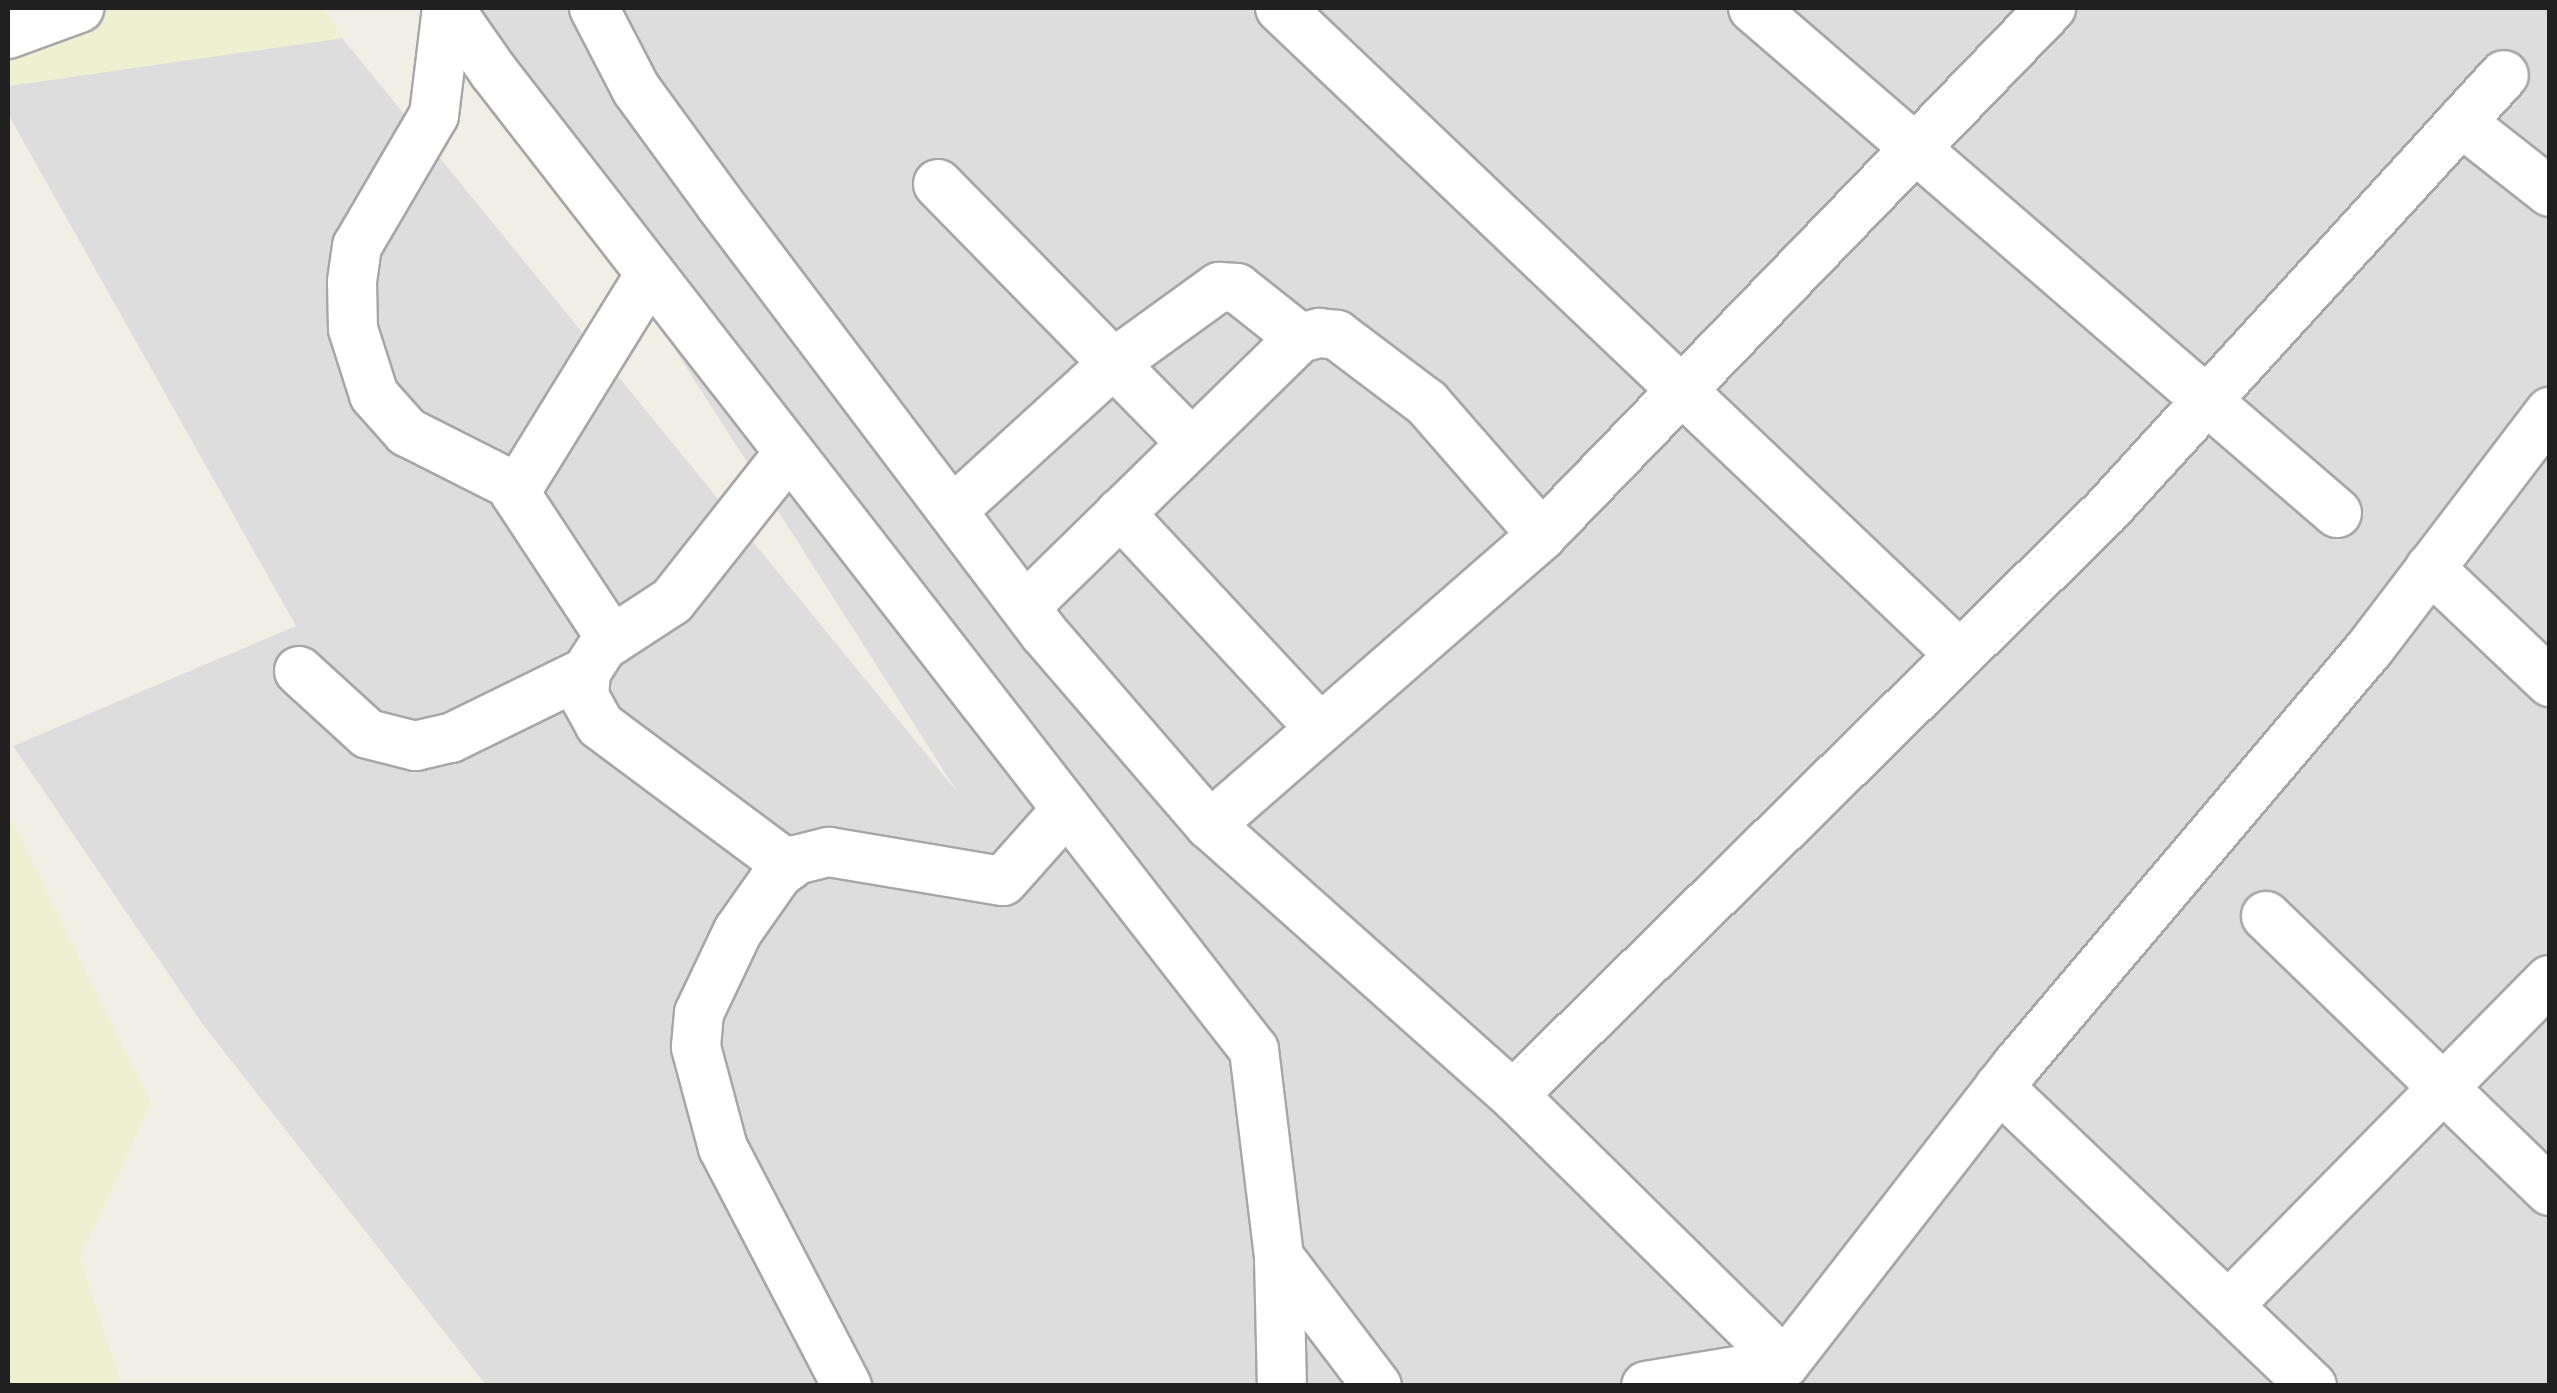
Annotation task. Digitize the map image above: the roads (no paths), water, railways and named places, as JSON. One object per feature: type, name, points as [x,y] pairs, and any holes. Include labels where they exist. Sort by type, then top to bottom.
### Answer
[{"type":"street","points":[[8,34],[79,8]]},
{"type":"street","points":[[448,8],[492,72],[1254,1050],[1279,1257],[1282,1386]]},
{"type":"street","points":[[448,8],[434,115],[358,246],[352,282],[353,329],[374,395],[407,432],[516,487]]},
{"type":"street","points":[[594,8],[636,90],[953,510],[1026,606],[1210,824],[1513,1095],[1784,1363]]},
{"type":"street","points":[[1280,8],[1959,654]]},
{"type":"street","points":[[1753,8],[2337,513]]},
{"type":"street","points":[[1210,824],[1542,535],[1679,388],[2052,8]]},
{"type":"street","points":[[1513,1095],[2106,510],[2504,75]]},
{"type":"street","points":[[2461,122],[2550,192]]},
{"type":"street","points":[[938,184],[1192,443]]},
{"type":"street","points":[[650,274],[516,487],[518,501],[599,656],[584,696],[600,725],[788,866]]},
{"type":"street","points":[[953,510],[1114,362],[1219,286],[1237,288],[1300,338]]},
{"type":"street","points":[[1026,606],[1300,338],[1319,333],[1337,335],[1427,403],[1542,535]]},
{"type":"street","points":[[1646,1386],[1784,1363],[1999,1088],[2370,648],[2550,412]]},
{"type":"street","points":[[299,671],[368,734],[415,746],[451,738],[599,656],[672,601],[789,453]]},
{"type":"street","points":[[1120,513],[1320,728]]},
{"type":"street","points":[[2430,568],[2550,682]]},
{"type":"street","points":[[847,1386],[723,1148],[696,1047],[699,1013],[738,931],[788,866],[810,854],[829,852],[1004,881],[1068,809]]},
{"type":"street","points":[[2266,916],[2550,1191]]},
{"type":"street","points":[[2228,1306],[2550,980]]},
{"type":"street","points":[[1999,1088],[2312,1386]]},
{"type":"street","points":[[1279,1257],[1378,1386]]}]
